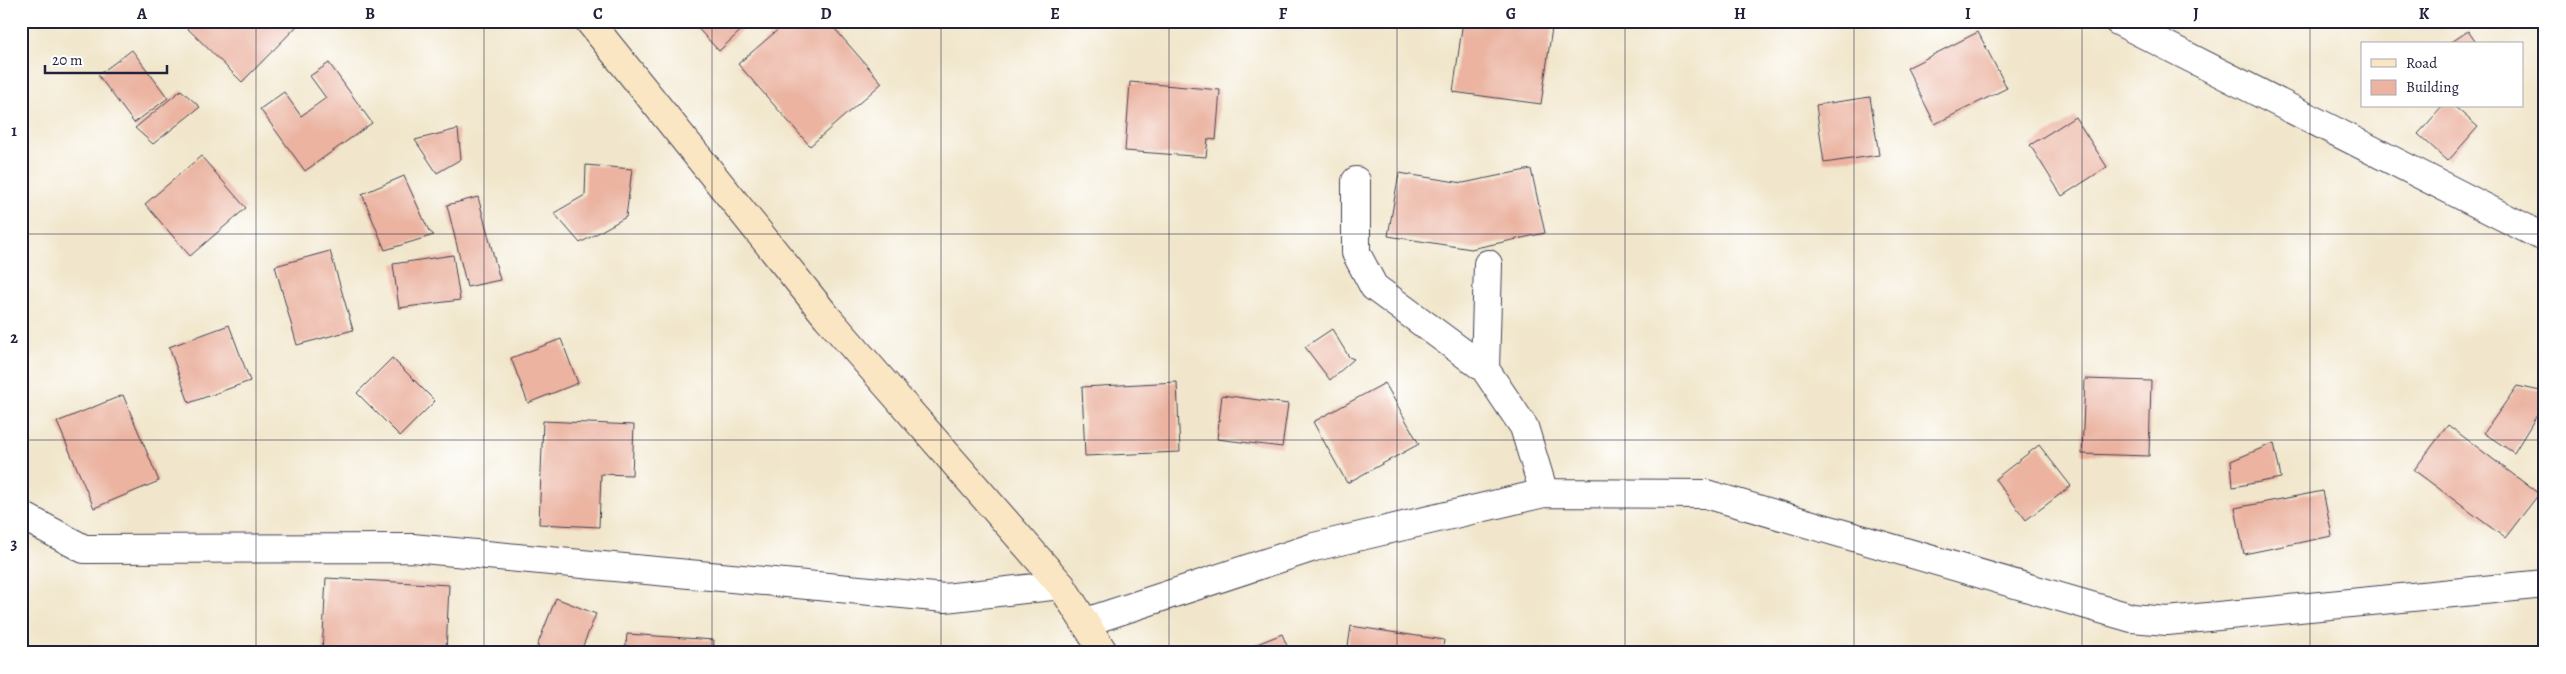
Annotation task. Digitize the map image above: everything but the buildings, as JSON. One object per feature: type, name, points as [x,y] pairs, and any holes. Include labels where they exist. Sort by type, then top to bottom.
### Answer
[{"type":"main road","points":[[589,21],[827,317],[1061,584],[1104,653]]},
{"type":"street","points":[[2118,21],[2545,238]]},
{"type":"street","points":[[1356,181],[1356,253],[1374,287],[1485,370],[1524,427],[1544,492]]},
{"type":"street","points":[[1485,370],[1488,264]]},
{"type":"street","points":[[1086,622],[1314,548],[1544,492],[1706,494],[2132,618],[2158,620],[2545,584]]},
{"type":"street","points":[[21,515],[84,549],[412,548],[945,598],[1061,584]]}]
